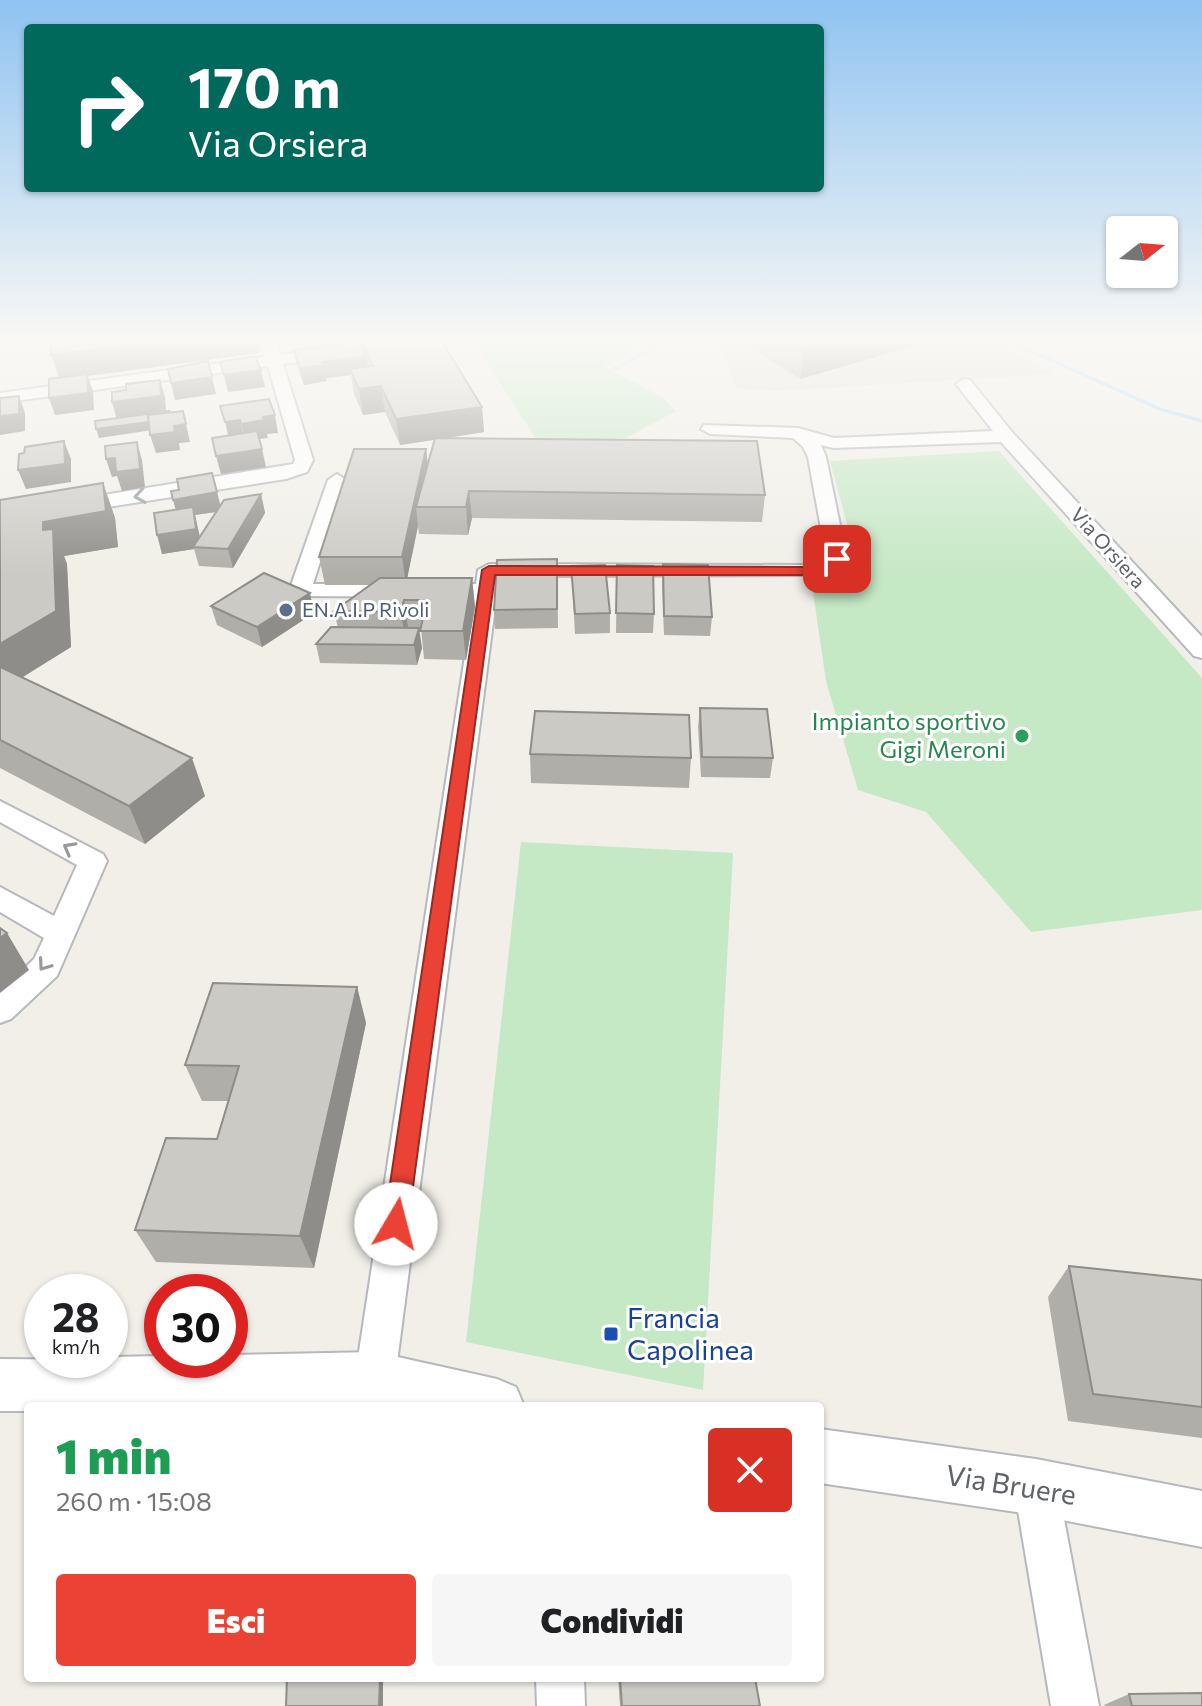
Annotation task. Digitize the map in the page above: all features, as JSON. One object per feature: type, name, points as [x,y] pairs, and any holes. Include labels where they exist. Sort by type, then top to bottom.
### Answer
[{"type":"street","points":[[0,518],[286,473],[300,468],[304,460],[292,418]]},
{"type":"street","name":"Via Orsiera","points":[[992,418],[1202,651]]},
{"type":"street","points":[[710,429],[798,433],[833,443],[1011,440]]},
{"type":"street","points":[[375,1378],[489,570],[806,571],[837,559],[817,457],[811,444],[798,433]]},
{"type":"street","points":[[817,457],[1011,440]]},
{"type":"street","points":[[337,480],[300,591],[486,590]]},
{"type":"street","points":[[0,810],[93,861],[46,967],[0,1010]]},
{"type":"street","points":[[0,898],[61,934]]},
{"type":"street","points":[[0,1385],[375,1378],[480,1402]]},
{"type":"street","name":"Via Bruere","points":[[824,1457],[1036,1487],[1202,1519]]},
{"type":"street","points":[[1036,1487],[1075,1706]]},
{"type":"street","points":[[560,1682],[561,1706]]},
{"type":"green space","points":[[522,418],[664,418],[626,438],[538,442]]},
{"type":"green space","name":"Impianto sportivo Gigi Meroni","points":[[999,451],[1202,678],[1202,910],[1031,932],[926,812],[858,790],[826,681],[812,585],[861,576],[830,461]]},
{"type":"green space","points":[[521,842],[733,853],[703,1390],[466,1342]]},
{"type":"building","points":[[148,418],[149,422],[96,429],[95,421]]},
{"type":"building","points":[[148,418],[185,418],[186,424],[174,426],[175,432],[150,435]]},
{"type":"building","points":[[224,418],[264,420],[241,424],[240,420],[225,422]]},
{"type":"building","points":[[257,431],[262,449],[216,456],[212,438]]},
{"type":"building","points":[[435,438],[757,441],[765,495],[469,491],[466,507],[416,507]]},
{"type":"building","points":[[64,441],[65,464],[18,470],[19,454],[24,453],[25,447]]},
{"type":"building","points":[[137,442],[140,469],[116,472],[115,458],[106,459],[105,446]]},
{"type":"building","points":[[354,449],[426,449],[402,557],[319,557]]},
{"type":"building","points":[[212,473],[217,492],[173,500],[171,491],[179,490],[177,479]]},
{"type":"building","points":[[103,483],[106,511],[43,522],[43,530],[53,529],[56,611],[0,644],[0,500]]},
{"type":"building","points":[[261,494],[228,549],[193,547],[224,500]]},
{"type":"building","points":[[193,507],[196,529],[157,535],[154,513]]},
{"type":"building","points":[[557,559],[557,609],[494,610],[497,560]]},
{"type":"building","points":[[663,564],[708,565],[712,617],[664,616]]},
{"type":"building","points":[[605,565],[610,613],[575,614],[571,566]]},
{"type":"building","points":[[617,565],[653,566],[654,614],[616,613]]},
{"type":"building","points":[[264,573],[310,593],[257,627],[211,606]]},
{"type":"building","points":[[380,578],[472,578],[463,631],[420,631],[427,600],[404,600],[401,612],[334,611]]},
{"type":"building","points":[[331,627],[419,628],[414,645],[316,644]]},
{"type":"building","points":[[0,667],[192,758],[129,806],[0,740]]},
{"type":"building","points":[[700,708],[767,709],[773,758],[702,757]]},
{"type":"building","points":[[535,711],[689,715],[691,758],[530,754]]},
{"type":"building","points":[[213,983],[357,987],[300,1236],[135,1230],[166,1138],[217,1139],[239,1066],[185,1065]]},
{"type":"building","points":[[1069,1266],[1202,1280],[1202,1407],[1093,1394]]},
{"type":"building","points":[[287,1682],[380,1682],[379,1706],[286,1706]]},
{"type":"building","points":[[620,1682],[756,1682],[760,1706],[622,1706]]},
{"type":"building","points":[[1202,1693],[1202,1706],[1132,1706],[1129,1694]]},
{"type":"waterway","points":[[1190,418],[1202,421]]},
{"type":"place","name":"EN.A.I.P Rivoli","points":[[286,610]]},
{"type":"place","name":"Impianto sportivo Gigi Meroni","points":[[1022,736]]},
{"type":"place","name":"Francia Capolinea","points":[[611,1334]]},
{"type":"route","points":[[396,1224],[489,570],[806,571],[837,559]]}]
